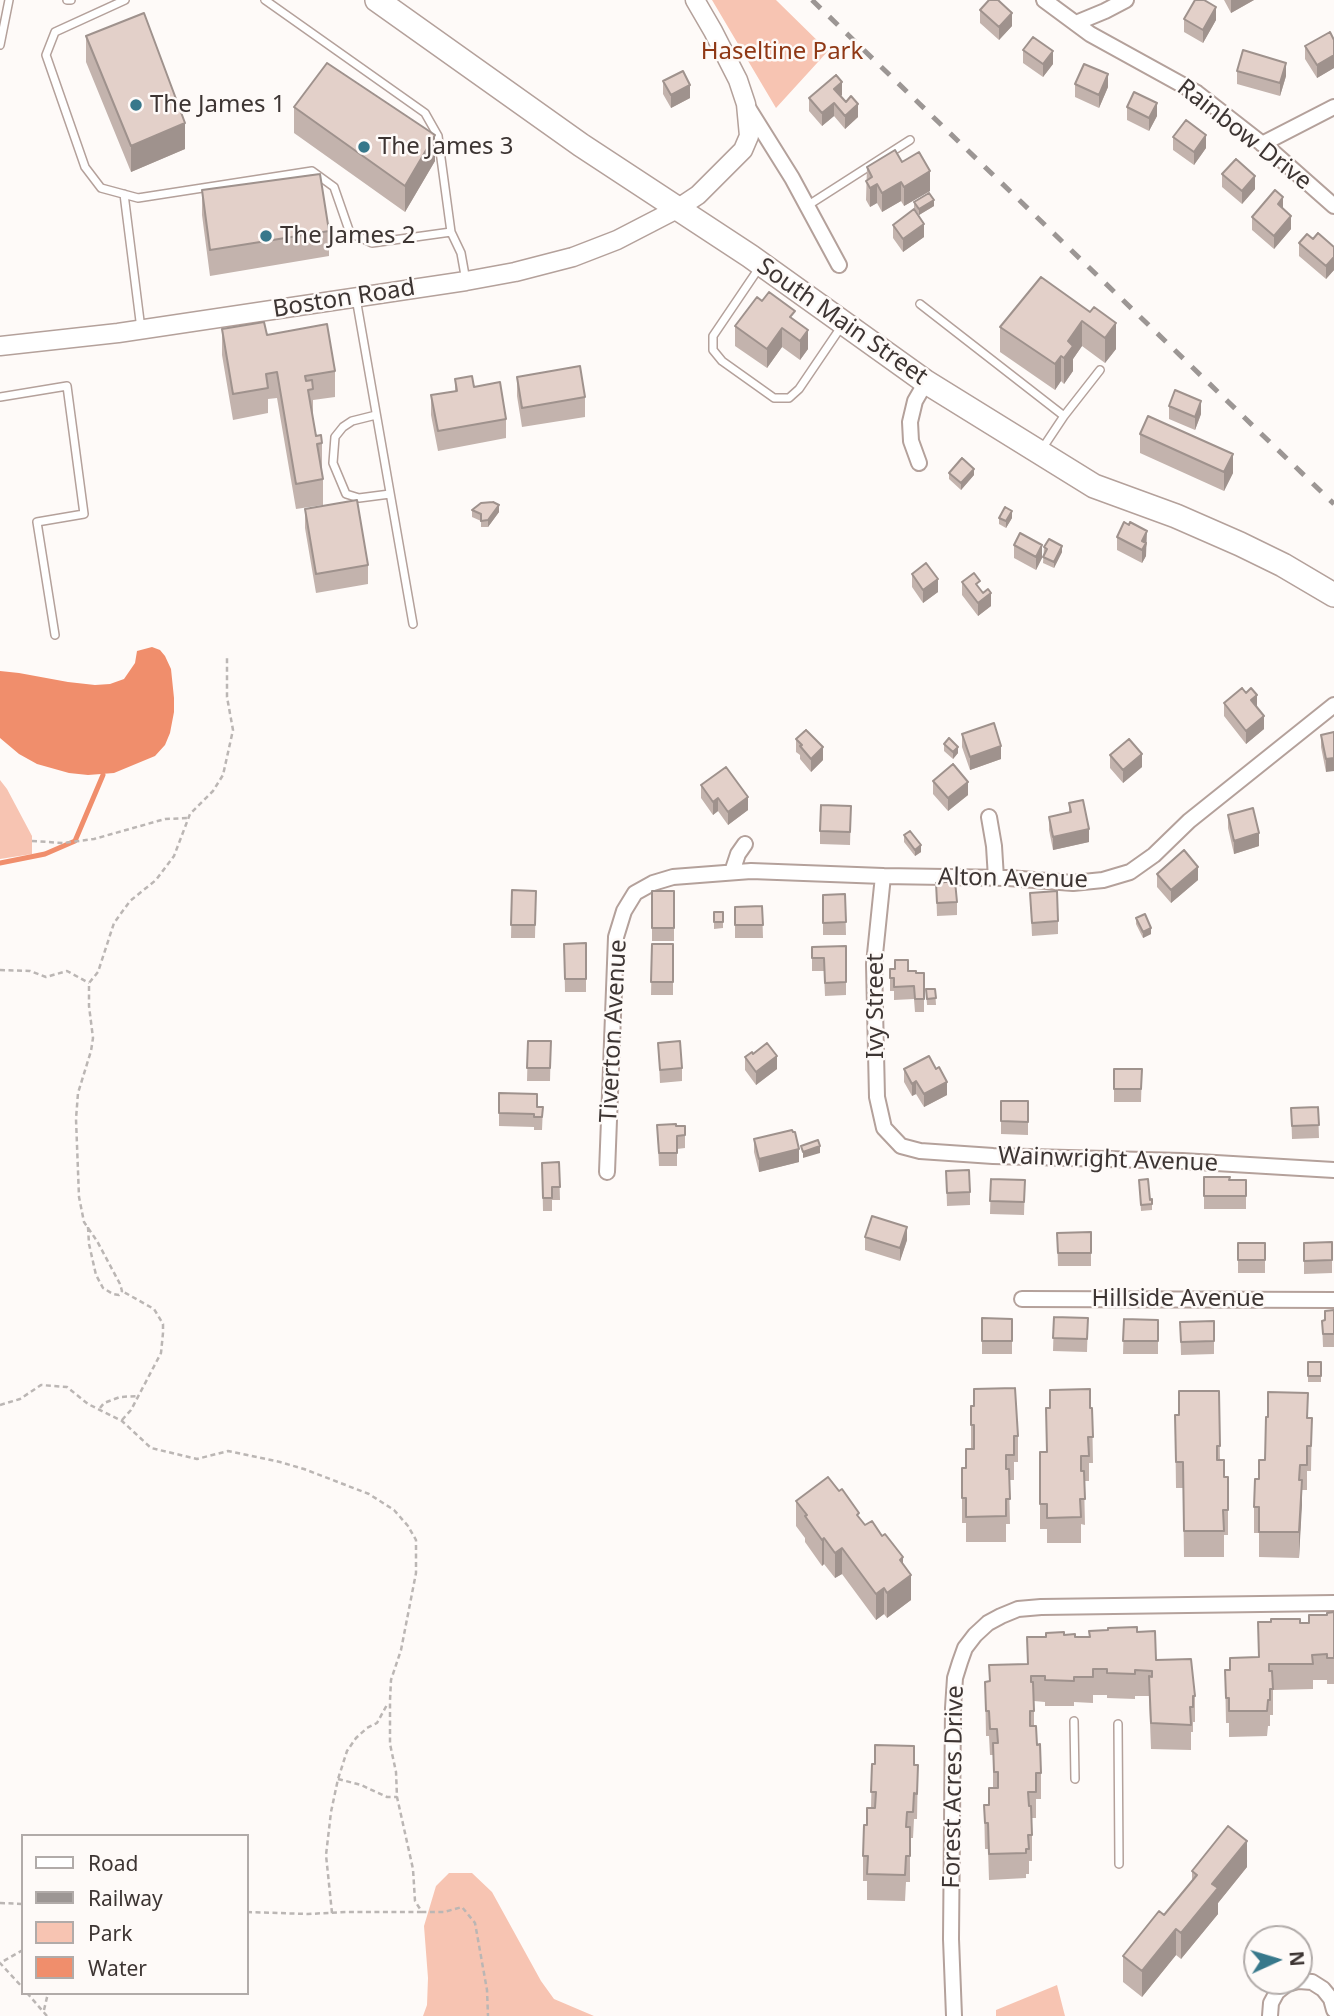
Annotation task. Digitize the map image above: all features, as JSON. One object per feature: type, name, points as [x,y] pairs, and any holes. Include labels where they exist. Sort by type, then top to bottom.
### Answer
[{"type":"main road","name":"South Main Street","points":[[377,0],[554,126],[761,264],[926,382],[1094,486],[1176,516],[1240,544],[1334,595]]},
{"type":"street","name":"Boston Road","points":[[0,346],[466,281],[573,257],[617,240],[698,195],[743,150],[749,136],[746,104],[738,80],[695,0]]},
{"type":"street","name":"Rainbow Drive","points":[[1044,0],[1090,34],[1197,93],[1334,206]]},
{"type":"street","points":[[1076,23],[1126,0]]},
{"type":"street","points":[[746,104],[839,265]]},
{"type":"street","points":[[1262,144],[1334,107]]},
{"type":"street","points":[[919,463],[911,442],[910,422],[915,401],[926,382]]},
{"type":"street","name":"Alton Avenue","points":[[635,893],[653,883],[673,877],[751,871],[883,877],[996,878],[1073,883],[1104,880],[1130,872],[1154,855],[1189,821],[1334,705]]},
{"type":"street","points":[[989,817],[996,878]]},
{"type":"street","points":[[732,872],[738,854],[745,844]]},
{"type":"street","name":"Ivy Street","points":[[883,877],[875,949],[874,1029],[878,1103],[881,1121],[887,1133]]},
{"type":"street","name":"Tiverton Avenue","points":[[607,1172],[616,937],[624,911],[635,893]]},
{"type":"street","name":"Wainwright Avenue","points":[[887,1133],[896,1143],[906,1148],[960,1154],[1182,1161],[1334,1170]]},
{"type":"street","name":"Hillside Avenue","points":[[1021,1299],[1334,1300]]},
{"type":"street","name":"Forest Acres Drive","points":[[954,2016],[951,1939],[953,1708],[955,1678],[965,1648],[975,1635],[988,1623],[1018,1609],[1334,1603]]},
{"type":"street","points":[[1313,1983],[1331,1999],[1334,2013]]},
{"type":"street","points":[[1270,2016],[1271,2003],[1275,1995]]},
{"type":"lane","points":[[0,45],[9,0]]},
{"type":"lane","points":[[125,0],[54,32],[46,55],[85,167],[101,188],[138,198],[312,171],[334,187],[350,233],[372,243],[451,232]]},
{"type":"lane","points":[[265,0],[425,113],[438,136],[451,232],[461,253],[466,281]]},
{"type":"lane","points":[[807,206],[910,140]]},
{"type":"lane","points":[[124,194],[141,328]]},
{"type":"lane","points":[[761,264],[712,336],[713,350],[722,361],[774,398],[789,398],[799,389],[844,322]]},
{"type":"lane","points":[[356,298],[413,624]]},
{"type":"lane","points":[[920,304],[1064,416]]},
{"type":"lane","points":[[1040,452],[1100,370]]},
{"type":"lane","points":[[0,397],[67,386],[84,514],[37,522],[55,635]]},
{"type":"lane","points":[[376,415],[352,421],[343,427],[335,437],[333,463],[346,494],[359,498],[390,494]]},
{"type":"lane","points":[[1074,1721],[1075,1779]]},
{"type":"lane","points":[[1118,1724],[1119,1864]]},
{"type":"path","points":[[122,1421],[161,1353],[163,1324],[154,1309],[122,1291],[97,1241],[84,1222],[79,1197],[76,1119],[78,1093],[93,1038],[89,983],[98,972],[114,923],[130,901],[156,880],[174,856],[189,818],[223,775],[233,730],[227,697],[227,656]]},
{"type":"path","points":[[32,841],[94,839],[165,819],[189,818]]},
{"type":"path","points":[[0,970],[30,971],[46,977],[67,971],[89,983]]},
{"type":"path","points":[[88,1227],[96,1275],[103,1288],[119,1295],[122,1291]]},
{"type":"path","points":[[0,1405],[20,1399],[41,1385],[67,1387],[122,1421],[151,1448],[197,1459],[228,1451],[280,1462],[369,1494],[394,1510],[408,1526],[416,1539],[416,1573],[401,1650],[391,1680],[390,1744],[396,1772],[397,1797],[413,1869],[415,1901],[422,1912]]},
{"type":"path","points":[[99,1409],[104,1403],[120,1397],[138,1396]]},
{"type":"path","points":[[332,1913],[326,1855],[338,1779],[347,1751],[356,1738],[377,1723],[390,1700]]},
{"type":"path","points":[[338,1779],[361,1785],[387,1797],[397,1797]]},
{"type":"path","points":[[0,1903],[21,1904]]},
{"type":"path","points":[[248,1912],[444,1912],[463,1907],[475,1923],[487,1990],[488,2016]]},
{"type":"path","points":[[21,1951],[0,1963],[21,1986]]},
{"type":"path","points":[[29,1995],[47,2016]]},
{"type":"path","points":[[43,2012],[47,1995]]},
{"type":"green space","name":"Haseltine Park","points":[[712,0],[776,0],[828,51],[776,108]]},
{"type":"green space","points":[[0,780],[32,836],[32,854],[0,859]]},
{"type":"green space","points":[[449,1873],[472,1873],[492,1892],[541,1981],[554,1999],[594,2016],[423,2016],[427,2005],[428,1978],[424,1926],[436,1886]]},
{"type":"green space","points":[[1057,1985],[1065,2016],[996,2016],[996,2010]]},
{"type":"water","points":[[152,647],[160,650],[171,669],[174,698],[170,733],[165,745],[155,756],[114,773],[69,773],[37,764],[19,754],[0,738],[0,671],[68,682],[110,684],[124,679],[135,663],[137,651]]},
{"type":"building","points":[[989,0],[998,0],[1012,13],[999,27],[980,10]]},
{"type":"building","points":[[1195,0],[1204,0],[1216,7],[1203,30],[1184,19]]},
{"type":"building","name":"The James 1","points":[[144,13],[185,123],[131,146],[86,36]]},
{"type":"building","points":[[1330,32],[1334,40],[1334,55],[1317,65],[1305,46]]},
{"type":"building","points":[[1033,37],[1053,51],[1043,64],[1023,50]]},
{"type":"building","points":[[1243,50],[1286,63],[1280,83],[1237,71]]},
{"type":"building","points":[[327,63],[435,135],[405,186],[294,107]]},
{"type":"building","points":[[1084,64],[1108,74],[1099,95],[1075,84]]},
{"type":"building","points":[[683,71],[690,85],[671,95],[663,81]]},
{"type":"building","points":[[836,75],[842,82],[834,89],[846,102],[851,96],[858,104],[845,116],[834,103],[822,113],[809,98]]},
{"type":"building","points":[[1134,92],[1157,103],[1149,118],[1127,107]]},
{"type":"building","points":[[1186,120],[1206,135],[1194,152],[1173,137]]},
{"type":"building","points":[[895,150],[902,162],[919,152],[930,171],[904,187],[901,182],[882,193],[877,184],[870,188],[866,181],[872,177],[867,167]]},
{"type":"building","points":[[1236,159],[1255,176],[1242,191],[1222,174]]},
{"type":"building","points":[[320,174],[329,231],[210,250],[202,190]]},
{"type":"building","points":[[1275,190],[1283,197],[1278,204],[1291,216],[1274,236],[1252,217]]},
{"type":"building","points":[[929,193],[934,200],[919,209],[914,202]]},
{"type":"building","points":[[914,209],[924,224],[903,239],[893,225]]},
{"type":"building","points":[[1318,233],[1334,247],[1334,257],[1326,266],[1299,243],[1307,234],[1313,239]]},
{"type":"building","points":[[1041,277],[1090,312],[1094,307],[1116,323],[1105,338],[1082,321],[1068,341],[1073,346],[1064,358],[1061,356],[1055,364],[1000,327]]},
{"type":"building","points":[[769,292],[795,311],[790,317],[808,330],[800,341],[782,328],[767,349],[735,326],[757,297],[762,301]]},
{"type":"building","points":[[264,322],[267,335],[327,324],[335,371],[305,376],[306,381],[312,380],[313,389],[308,390],[316,436],[321,435],[322,443],[317,444],[323,479],[296,484],[277,372],[266,374],[268,388],[233,394],[222,329]]},
{"type":"building","points":[[580,366],[585,397],[522,408],[517,377]]},
{"type":"building","points":[[472,376],[474,387],[500,382],[506,419],[438,431],[431,395],[457,391],[455,379]]},
{"type":"building","points":[[1175,390],[1201,401],[1195,417],[1169,406]]},
{"type":"building","points":[[1148,416],[1233,454],[1224,472],[1140,434]]},
{"type":"building","points":[[962,458],[974,469],[961,483],[949,473]]},
{"type":"building","points":[[357,500],[368,565],[316,574],[305,509]]},
{"type":"building","points":[[493,502],[499,505],[488,520],[481,521],[481,514],[472,510],[481,503]]},
{"type":"building","points":[[1005,507],[1012,511],[1006,521],[999,518]]},
{"type":"building","points":[[1124,522],[1129,525],[1130,522],[1147,531],[1142,541],[1146,543],[1142,550],[1117,537]]},
{"type":"building","points":[[1020,533],[1042,545],[1036,557],[1014,545]]},
{"type":"building","points":[[1049,539],[1062,546],[1054,562],[1043,557],[1047,549],[1044,547]]},
{"type":"building","points":[[926,563],[938,579],[923,590],[912,574]]},
{"type":"building","points":[[974,573],[980,581],[976,584],[983,593],[988,589],[991,593],[978,603],[962,582]]},
{"type":"building","points":[[1242,688],[1246,693],[1251,688],[1257,695],[1251,700],[1264,716],[1246,731],[1224,703]]},
{"type":"building","points":[[994,723],[1001,746],[970,757],[962,734]]},
{"type":"building","points":[[806,730],[823,747],[811,759],[796,739]]},
{"type":"building","points":[[1334,732],[1334,758],[1326,759],[1321,735]]},
{"type":"building","points":[[949,738],[958,747],[953,752],[944,744]]},
{"type":"building","points":[[1129,739],[1142,754],[1123,770],[1110,755]]},
{"type":"building","points":[[953,764],[968,782],[948,798],[933,781]]},
{"type":"building","points":[[726,767],[748,797],[728,812],[718,798],[713,802],[701,785]]},
{"type":"building","points":[[1083,800],[1089,829],[1053,837],[1049,817],[1071,812],[1069,803]]},
{"type":"building","points":[[821,805],[851,806],[850,832],[820,831]]},
{"type":"building","points":[[1253,808],[1259,833],[1234,841],[1228,815]]},
{"type":"building","points":[[910,831],[921,845],[915,850],[904,835]]},
{"type":"building","points":[[1184,850],[1198,867],[1171,890],[1157,874]]},
{"type":"building","points":[[955,881],[957,902],[937,903],[936,883]]},
{"type":"building","points":[[512,890],[536,891],[535,925],[511,925]]},
{"type":"building","points":[[652,891],[674,891],[674,928],[652,928]]},
{"type":"building","points":[[1057,891],[1058,921],[1032,923],[1030,893]]},
{"type":"building","points":[[845,894],[846,922],[823,923],[823,895]]},
{"type":"building","points":[[762,906],[763,925],[735,925],[735,907]]},
{"type":"building","points":[[714,912],[723,912],[723,922],[714,922]]},
{"type":"building","points":[[1145,914],[1151,928],[1143,932],[1136,918]]},
{"type":"building","points":[[586,943],[586,979],[565,979],[564,944]]},
{"type":"building","points":[[652,944],[673,944],[673,982],[651,982]]},
{"type":"building","points":[[846,946],[846,982],[825,983],[824,958],[812,958],[812,947]]},
{"type":"building","points":[[895,960],[908,960],[908,971],[924,973],[924,999],[915,999],[914,986],[894,987],[890,969],[895,969]]},
{"type":"building","points":[[926,989],[935,989],[936,998],[927,999]]},
{"type":"building","points":[[528,1041],[551,1041],[550,1068],[527,1068]]},
{"type":"building","points":[[680,1041],[682,1068],[660,1070],[658,1043]]},
{"type":"building","points":[[767,1043],[777,1056],[756,1072],[745,1057]]},
{"type":"building","points":[[929,1056],[947,1082],[924,1094],[916,1081],[912,1084],[904,1069]]},
{"type":"building","points":[[1114,1069],[1142,1069],[1141,1089],[1114,1089]]},
{"type":"building","points":[[499,1093],[537,1094],[537,1107],[543,1107],[542,1117],[534,1117],[534,1114],[499,1113]]},
{"type":"building","points":[[1001,1101],[1028,1101],[1028,1122],[1001,1121]]},
{"type":"building","points":[[1318,1107],[1319,1125],[1292,1126],[1291,1108]]},
{"type":"building","points":[[657,1125],[685,1126],[685,1135],[677,1136],[677,1153],[659,1153]]},
{"type":"building","points":[[792,1130],[795,1132],[799,1149],[759,1159],[754,1139]]},
{"type":"building","points":[[818,1140],[820,1146],[803,1152],[801,1146]]},
{"type":"building","points":[[559,1162],[560,1187],[552,1187],[552,1198],[543,1198],[542,1163]]},
{"type":"building","points":[[969,1170],[970,1192],[947,1193],[946,1171]]},
{"type":"building","points":[[1204,1177],[1246,1180],[1246,1196],[1204,1196]]},
{"type":"building","points":[[991,1179],[1025,1180],[1024,1202],[990,1201]]},
{"type":"building","points":[[1148,1179],[1152,1204],[1141,1205],[1139,1180]]},
{"type":"building","points":[[872,1216],[907,1227],[900,1248],[865,1237]]},
{"type":"building","points":[[1091,1232],[1091,1253],[1058,1253],[1057,1233]]},
{"type":"building","points":[[1332,1242],[1332,1260],[1304,1261],[1304,1243]]},
{"type":"building","points":[[1238,1243],[1265,1243],[1265,1260],[1238,1260]]},
{"type":"building","points":[[1334,1310],[1334,1334],[1323,1334],[1322,1321],[1325,1320],[1325,1311]]},
{"type":"building","points":[[1054,1317],[1088,1318],[1087,1339],[1053,1338]]},
{"type":"building","points":[[982,1318],[1012,1319],[1012,1341],[982,1341]]},
{"type":"building","points":[[1124,1319],[1158,1320],[1158,1341],[1123,1341]]},
{"type":"building","points":[[1214,1321],[1214,1341],[1181,1342],[1180,1322]]},
{"type":"building","points":[[1308,1362],[1321,1362],[1321,1376],[1308,1376]]},
{"type":"building","points":[[1015,1388],[1018,1436],[1014,1436],[1014,1455],[1006,1455],[1010,1499],[1006,1499],[1006,1516],[966,1517],[966,1498],[962,1498],[962,1468],[966,1468],[966,1449],[974,1449],[971,1406],[974,1406],[974,1389]]},
{"type":"building","points":[[1090,1389],[1093,1437],[1088,1437],[1089,1456],[1081,1456],[1085,1499],[1080,1499],[1081,1517],[1047,1518],[1047,1504],[1040,1504],[1040,1452],[1047,1452],[1046,1408],[1050,1408],[1050,1390]]},
{"type":"building","points":[[1179,1391],[1219,1391],[1220,1446],[1217,1446],[1217,1460],[1224,1460],[1224,1477],[1228,1477],[1228,1510],[1223,1510],[1224,1531],[1184,1531],[1183,1462],[1176,1462],[1175,1415],[1179,1415]]},
{"type":"building","points":[[1268,1392],[1308,1393],[1307,1418],[1312,1418],[1311,1446],[1307,1446],[1307,1465],[1300,1465],[1299,1480],[1302,1480],[1299,1532],[1259,1532],[1259,1507],[1254,1507],[1255,1479],[1259,1479],[1259,1460],[1265,1460]]},
{"type":"building","points":[[828,1477],[839,1491],[842,1489],[865,1525],[872,1521],[882,1536],[885,1534],[903,1557],[900,1560],[911,1575],[887,1593],[884,1588],[876,1594],[842,1548],[835,1553],[824,1538],[822,1540],[796,1501]]},
{"type":"building","points":[[1334,1612],[1334,1658],[1327,1658],[1327,1654],[1312,1655],[1313,1664],[1269,1664],[1273,1689],[1270,1689],[1267,1711],[1229,1711],[1225,1670],[1230,1670],[1230,1658],[1259,1657],[1258,1622],[1300,1619],[1300,1623],[1309,1623],[1309,1615],[1327,1615]]},
{"type":"building","points":[[1137,1627],[1137,1632],[1155,1631],[1156,1660],[1191,1659],[1195,1696],[1193,1707],[1190,1707],[1191,1725],[1151,1723],[1149,1676],[1152,1677],[1152,1671],[1135,1670],[1135,1674],[1107,1673],[1107,1669],[1093,1669],[1093,1677],[1074,1677],[1074,1681],[1045,1680],[1045,1676],[1031,1676],[1034,1711],[1030,1711],[1030,1726],[1036,1726],[1041,1773],[1036,1773],[1036,1792],[1028,1792],[1032,1835],[1028,1835],[1029,1849],[1026,1849],[1026,1853],[989,1854],[988,1823],[985,1823],[984,1805],[989,1805],[989,1788],[998,1788],[998,1772],[994,1772],[993,1743],[998,1743],[997,1729],[990,1729],[989,1711],[986,1711],[985,1682],[990,1681],[989,1665],[1028,1664],[1027,1637],[1046,1637],[1046,1633],[1064,1632],[1064,1635],[1090,1637],[1089,1631]]},
{"type":"building","points":[[875,1745],[914,1746],[914,1765],[918,1765],[917,1794],[914,1793],[913,1812],[907,1812],[910,1856],[906,1856],[905,1875],[867,1874],[868,1856],[863,1856],[864,1825],[867,1825],[867,1808],[875,1808],[876,1792],[871,1792]]},
{"type":"building","points":[[1228,1826],[1247,1841],[1212,1884],[1218,1888],[1181,1933],[1176,1929],[1142,1971],[1123,1956],[1159,1911],[1164,1915],[1197,1875],[1192,1871]]},
{"type":"waterway","points":[[0,863],[45,854],[75,841],[103,775]]},
{"type":"railway","points":[[812,0],[1334,504]]},
{"type":"place","name":"The James 1","points":[[136,105]]},
{"type":"place","name":"The James 3","points":[[364,147]]},
{"type":"place","name":"The James 2","points":[[266,236]]}]
